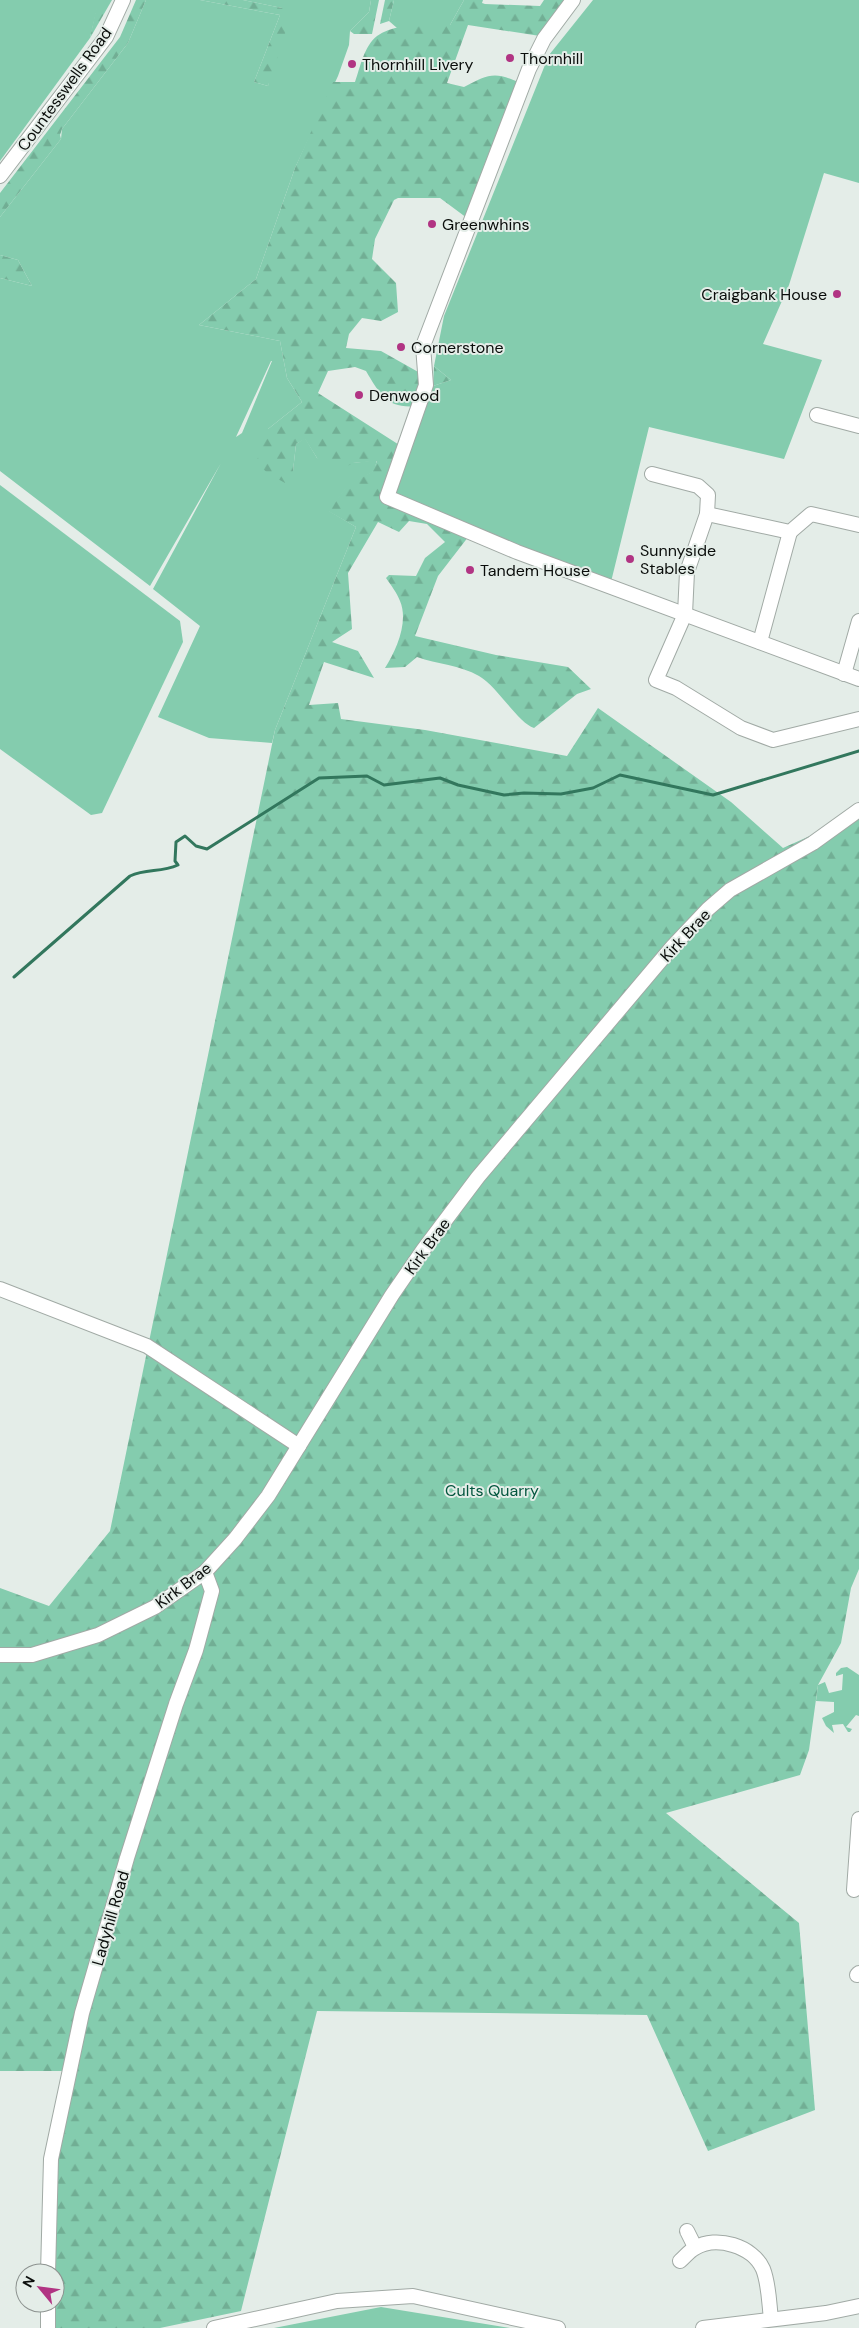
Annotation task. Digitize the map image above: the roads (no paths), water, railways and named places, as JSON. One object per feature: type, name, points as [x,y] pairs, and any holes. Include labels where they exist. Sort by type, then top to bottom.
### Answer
[{"type":"street","name":"Countesswells Road","points":[[0,176],[106,37],[124,0]]},
{"type":"street","points":[[574,0],[544,39],[529,69],[424,346],[426,385],[387,497],[526,556],[859,680]]},
{"type":"street","points":[[817,415],[859,426]]},
{"type":"street","points":[[652,474],[698,486],[708,494],[707,514],[687,572],[685,614],[656,680],[676,688],[741,728],[773,740],[859,719]]},
{"type":"street","points":[[707,514],[790,532]]},
{"type":"street","points":[[760,642],[790,532],[811,514],[859,525]]},
{"type":"street","points":[[844,674],[859,621]]},
{"type":"street","name":"Kirk Brae","points":[[0,1656],[32,1655],[98,1635],[155,1607],[205,1572],[235,1539],[268,1496],[392,1295],[423,1250],[478,1177],[673,946],[708,909],[730,890],[813,843],[859,810]]},
{"type":"street","points":[[0,1289],[147,1346],[300,1446]]},
{"type":"street","name":"Ladyhill Road","points":[[48,2263],[51,2159],[82,2014],[127,1858],[198,1641],[212,1591],[205,1572]]},
{"type":"street","points":[[854,1890],[857,1870],[859,1820]]},
{"type":"street","points":[[687,2231],[695,2247]]},
{"type":"street","points":[[680,2261],[695,2247],[727,2243],[747,2251],[756,2259],[764,2271],[771,2319]]},
{"type":"street","points":[[214,2328],[338,2301],[413,2296],[558,2328]]},
{"type":"street","points":[[703,2328],[832,2312],[859,2306]]},
{"type":"street","points":[[48,2313],[48,2328]]},
{"type":"waterway","points":[[14,977],[130,876],[178,865],[175,861],[176,842],[185,836],[196,846],[207,849],[319,778],[367,776],[384,785],[440,778],[458,785],[504,795],[524,793],[561,794],[593,788],[620,775],[713,795],[859,751]]},
{"type":"place","name":"Thornhill","points":[[510,58]]},
{"type":"place","name":"Thornhill Livery","points":[[352,64]]},
{"type":"place","name":"Greenwhins","points":[[432,224]]},
{"type":"place","name":"Craigbank House","points":[[837,294]]},
{"type":"place","name":"Cornerstone","points":[[401,347]]},
{"type":"place","name":"Denwood","points":[[359,395]]},
{"type":"place","name":"Sunnyside Stables","points":[[630,559]]},
{"type":"place","name":"Tandem House","points":[[470,570]]},
{"type":"park label","name":"Cults Quarry","points":[[492,1490]]}]
